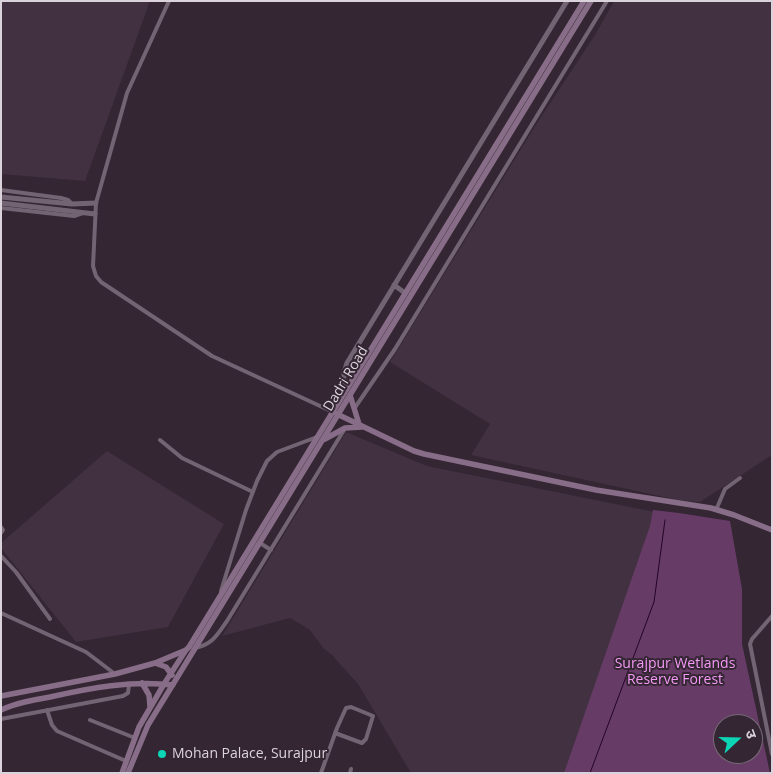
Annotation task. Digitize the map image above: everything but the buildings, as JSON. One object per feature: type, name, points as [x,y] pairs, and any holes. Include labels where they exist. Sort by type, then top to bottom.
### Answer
[{"type":"main road","name":"Dadri Road","points":[[128,773],[148,725],[174,683],[190,648],[219,598],[320,438],[343,396],[584,1]]},
{"type":"main road","name":"Dadri Road","points":[[335,413],[350,395],[591,1]]},
{"type":"main road","points":[[350,395],[354,410],[362,426]]},
{"type":"main road","points":[[335,413],[424,454],[596,490],[716,510],[772,530]]},
{"type":"main road","points":[[320,438],[345,428],[362,426]]},
{"type":"main road","name":"Dadri Road","points":[[122,773],[135,738],[150,707],[164,684],[263,544],[320,438]]},
{"type":"main road","points":[[1,696],[115,674],[155,663],[190,648]]},
{"type":"main road","points":[[1,710],[10,706],[101,687],[142,683],[174,683],[172,674],[166,667],[155,663]]},
{"type":"main road","points":[[142,683],[149,695],[150,707]]},
{"type":"street","points":[[169,1],[129,87],[96,203],[94,266],[96,276],[101,282],[212,356],[335,413]]},
{"type":"street","points":[[343,396],[344,373],[347,363],[567,1]]},
{"type":"street","points":[[354,410],[395,349],[607,1]]},
{"type":"street","points":[[1,190],[61,198],[68,200],[72,204]]},
{"type":"street","points":[[1,197],[72,204],[96,203]]},
{"type":"street","points":[[1,203],[95,214]]},
{"type":"street","points":[[1,208],[74,216],[84,213]]},
{"type":"street","points":[[394,285],[406,293]]},
{"type":"street","points":[[190,648],[205,646],[212,641],[271,550],[345,428]]},
{"type":"street","points":[[219,598],[234,543],[252,492],[263,468],[270,458],[284,449],[320,438]]},
{"type":"street","points":[[160,440],[182,458],[252,492]]},
{"type":"street","points":[[716,510],[725,489],[740,478]]},
{"type":"street","points":[[1,527],[3,530],[1,533]]},
{"type":"street","points":[[263,544],[271,550]]},
{"type":"street","points":[[1,556],[16,572],[50,619]]},
{"type":"street","points":[[1,613],[86,652],[115,674]]},
{"type":"street","points":[[772,616],[752,638],[750,644],[772,754]]},
{"type":"street","points":[[1,719],[123,696],[128,693],[129,684]]},
{"type":"street","points":[[321,773],[335,734],[348,707],[358,709],[373,716],[366,739],[362,742],[335,734]]},
{"type":"street","points":[[47,710],[52,725],[57,731],[126,761]]},
{"type":"street","points":[[90,720],[135,738]]},
{"type":"shaded area","points":[[1,1],[150,1],[85,181],[1,174]]},
{"type":"shaded area","points":[[614,1],[772,1],[772,455],[700,502],[678,500],[471,455],[490,424],[390,362],[535,126],[595,35]]},
{"type":"shaded area","points":[[346,432],[427,466],[660,513],[565,773],[411,773],[358,684],[331,654],[324,649],[310,630],[290,618],[222,636]]},
{"type":"shaded area","points":[[107,451],[224,524],[168,627],[76,642],[1,548],[1,543]]},
{"type":"green space","name":"Surajpur Wetlands Reserve Forest","points":[[653,510],[730,521],[742,589],[742,644],[757,714],[713,714],[713,764],[763,764],[763,741],[770,773],[564,773],[650,526]]},
{"type":"waterway","points":[[590,773],[654,602],[665,520]]},
{"type":"place","name":"Mohan Palace, Surajpur","points":[[162,754]]}]
